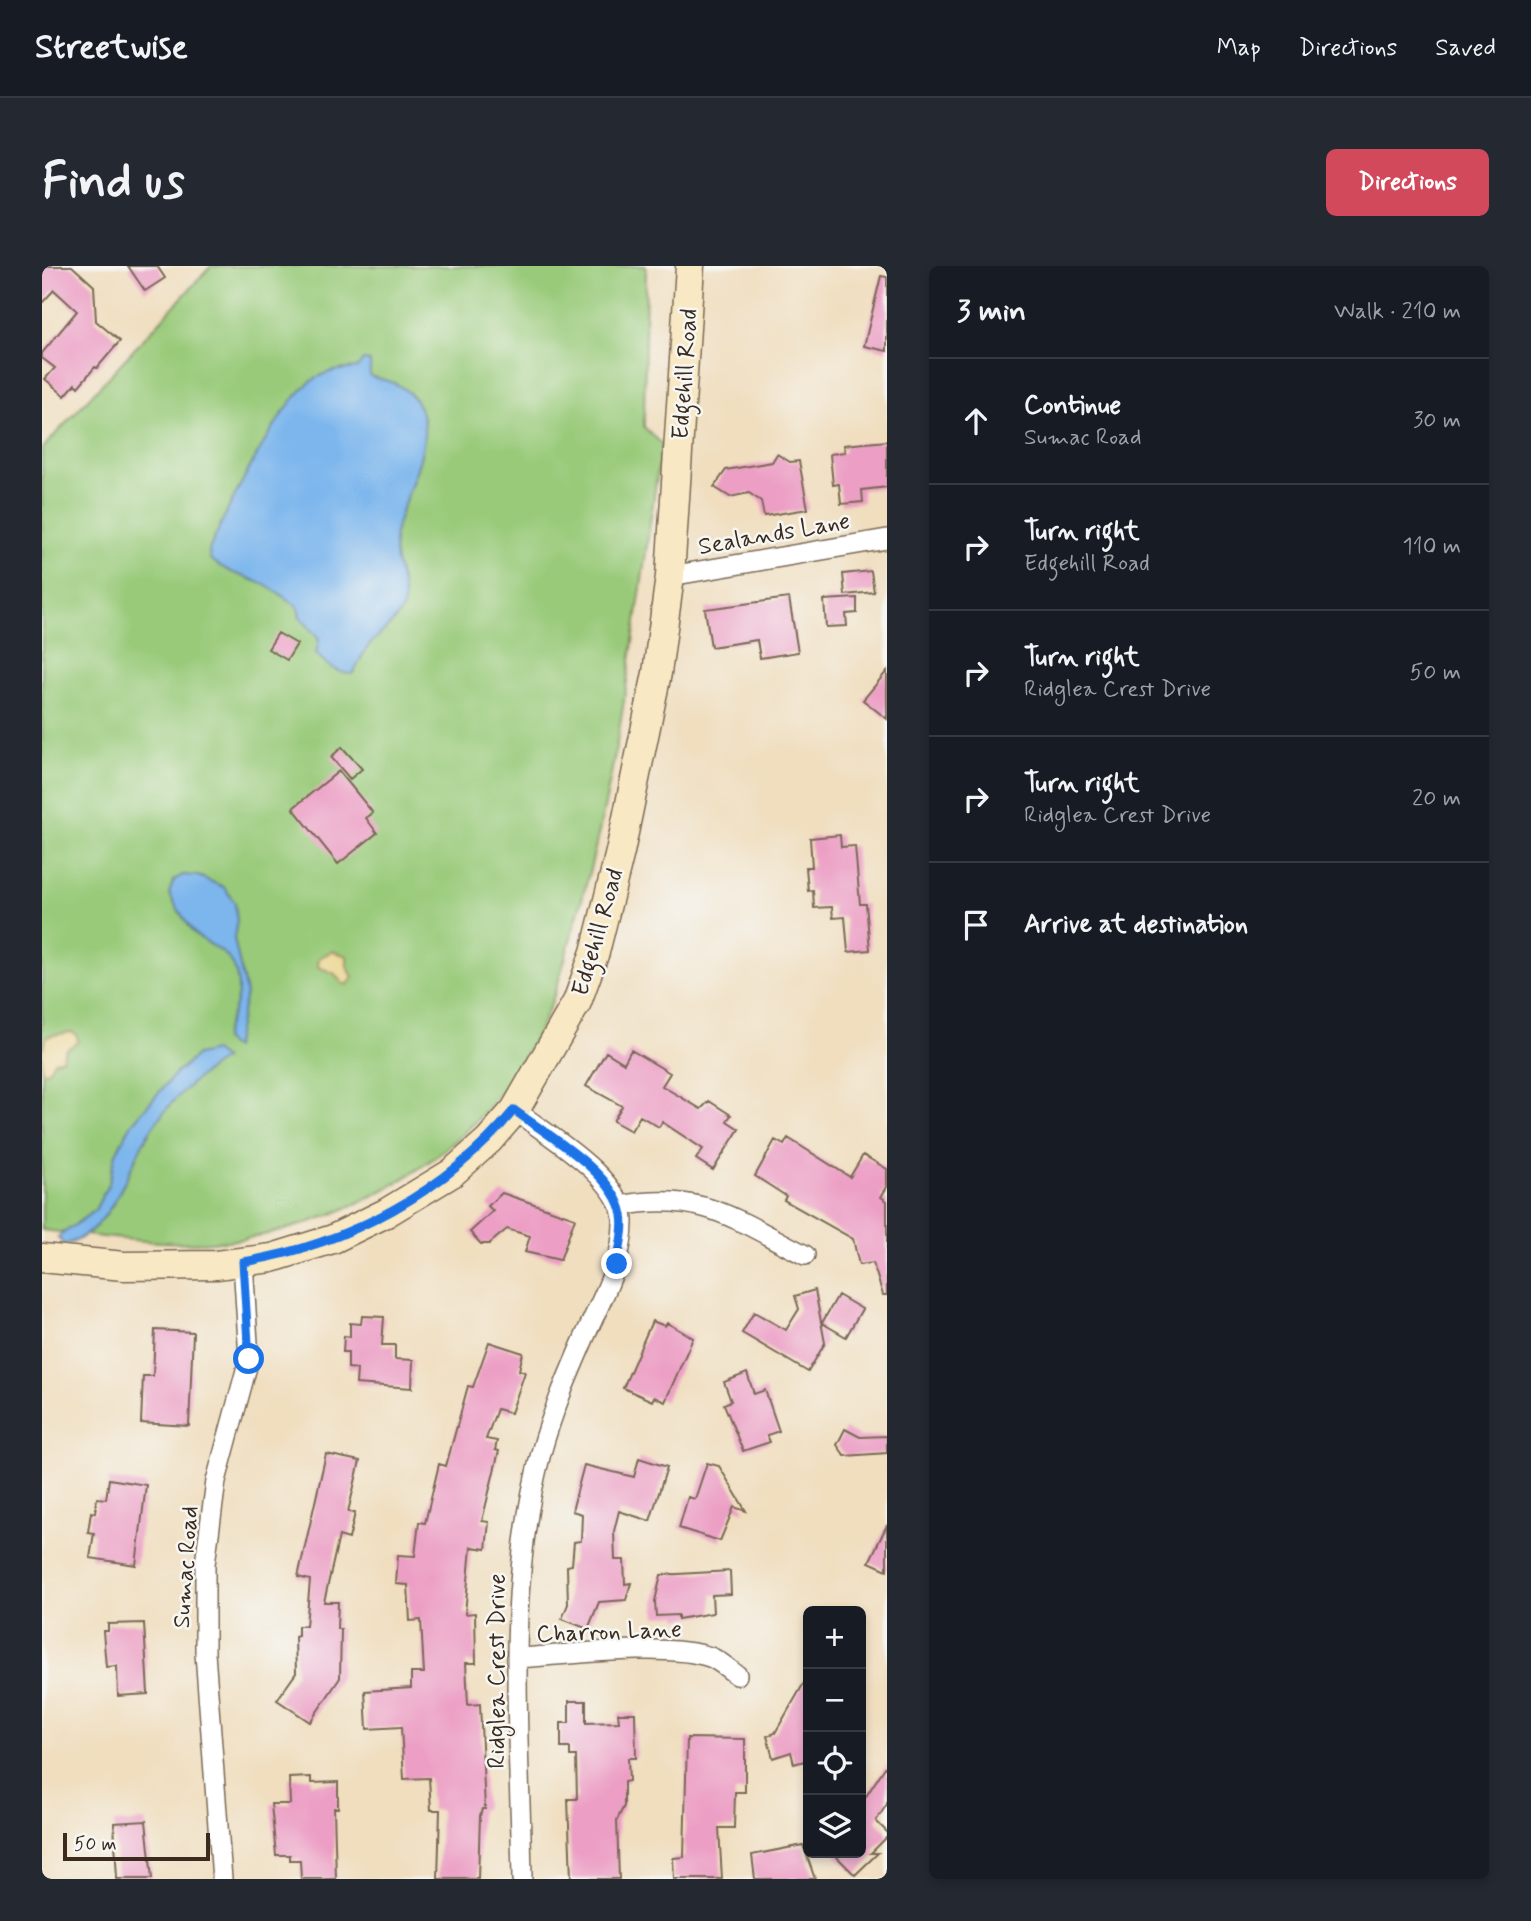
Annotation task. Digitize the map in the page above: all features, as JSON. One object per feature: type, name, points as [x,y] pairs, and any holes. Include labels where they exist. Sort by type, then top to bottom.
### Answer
[{"type":"street","name":"Edgehill Road","points":[[42,1258],[124,1266],[243,1262],[272,1258],[333,1238],[386,1213],[452,1172],[489,1140],[514,1110],[577,1002],[595,952],[620,852],[656,673],[670,576],[690,266]]},
{"type":"street","name":"Sealands Lane","points":[[670,576],[887,539]]},
{"type":"street","points":[[514,1110],[603,1177],[620,1206],[656,1199],[691,1202],[716,1210],[805,1255]]},
{"type":"street","name":"Ridglea Crest Drive","points":[[522,1879],[519,1581],[541,1454],[567,1378],[617,1264],[623,1219],[620,1206]]},
{"type":"street","name":"Sumac Road","points":[[222,1879],[205,1653],[205,1564],[216,1481],[249,1359],[243,1262]]},
{"type":"street","name":"Charron Lane","points":[[518,1658],[634,1651],[691,1652],[712,1658],[737,1675]]},
{"type":"green space","points":[[211,266],[646,266],[644,427],[662,444],[616,747],[590,868],[550,1006],[529,1049],[510,1078],[481,1116],[457,1139],[402,1180],[371,1196],[308,1223],[275,1232],[243,1239],[193,1243],[142,1241],[42,1230],[42,449]]},
{"type":"sand","points":[[332,951],[347,956],[347,966],[353,977],[348,985],[342,983],[334,973],[318,967],[319,958]]},
{"type":"sand","points":[[72,1032],[77,1036],[78,1042],[65,1050],[62,1059],[54,1061],[48,1071],[42,1072],[42,1051],[47,1036]]},
{"type":"water","points":[[363,360],[370,361],[370,376],[396,384],[414,398],[422,414],[424,433],[415,475],[395,534],[394,551],[404,604],[397,618],[366,650],[352,674],[332,668],[316,653],[319,639],[300,617],[298,607],[265,585],[217,564],[210,559],[209,550],[256,457],[287,408],[316,378],[331,371],[357,368]]},
{"type":"water","points":[[183,875],[198,876],[224,887],[235,903],[237,921],[234,938],[246,994],[234,1048],[224,1040],[238,994],[237,975],[225,954],[196,935],[171,897],[169,893],[174,880]]},
{"type":"water","points":[[214,1051],[224,1059],[191,1084],[162,1114],[147,1136],[106,1215],[80,1238],[64,1245],[58,1237],[95,1210],[109,1183],[116,1153],[132,1123],[176,1073],[197,1055]]},
{"type":"building","points":[[42,266],[72,266],[94,286],[96,321],[120,341],[78,387],[75,384],[65,396],[45,379],[55,368],[42,358],[42,353],[77,311],[54,290],[42,303]]},
{"type":"building","points":[[128,266],[157,266],[165,278],[145,291]]},
{"type":"building","points":[[881,276],[887,277],[887,351],[864,346]]},
{"type":"building","points":[[887,441],[887,487],[862,490],[863,502],[841,504],[839,484],[833,485],[830,454],[845,452],[844,445]]},
{"type":"building","points":[[777,454],[790,462],[799,461],[808,509],[764,516],[761,501],[749,493],[730,497],[714,487],[726,470],[772,462]]},
{"type":"building","points":[[871,571],[874,592],[845,595],[843,574]]},
{"type":"building","points":[[789,598],[798,652],[760,658],[757,640],[711,647],[705,609]]},
{"type":"building","points":[[857,598],[857,613],[846,614],[847,626],[826,627],[824,600]]},
{"type":"building","points":[[278,633],[297,644],[287,660],[268,649]]},
{"type":"building","points":[[887,671],[887,719],[863,700]]},
{"type":"building","points":[[342,747],[362,769],[350,779],[331,757]]},
{"type":"building","points":[[339,771],[373,813],[366,818],[377,833],[338,864],[293,808]]},
{"type":"building","points":[[840,835],[841,847],[855,846],[860,904],[866,904],[870,950],[848,952],[845,917],[833,918],[832,907],[814,908],[813,890],[808,891],[806,867],[812,867],[810,838]]},
{"type":"building","points":[[631,1050],[670,1073],[662,1086],[701,1109],[709,1101],[731,1115],[727,1121],[739,1129],[713,1170],[696,1159],[703,1149],[662,1122],[659,1127],[640,1116],[631,1131],[613,1121],[622,1106],[586,1086],[606,1052],[624,1063]]},
{"type":"building","points":[[788,1138],[850,1177],[863,1155],[887,1169],[887,1187],[881,1197],[887,1201],[887,1295],[883,1295],[873,1263],[859,1265],[853,1239],[784,1200],[786,1196],[755,1176],[775,1140],[784,1145]]},
{"type":"building","points":[[502,1193],[575,1218],[560,1260],[525,1252],[530,1236],[507,1229],[489,1244],[481,1244],[470,1232],[493,1211],[488,1206]]},
{"type":"building","points":[[815,1290],[825,1343],[808,1372],[742,1333],[754,1312],[786,1330],[799,1309],[795,1296]]},
{"type":"building","points":[[838,1295],[862,1309],[846,1337],[822,1323]]},
{"type":"building","points":[[362,1316],[384,1317],[382,1345],[395,1345],[395,1359],[413,1360],[412,1388],[356,1384],[357,1369],[348,1368],[348,1352],[343,1352],[344,1336],[350,1337],[350,1323],[361,1324]]},
{"type":"building","points":[[652,1321],[665,1326],[667,1323],[693,1338],[665,1402],[654,1397],[652,1401],[623,1388]]},
{"type":"building","points":[[155,1330],[193,1332],[189,1426],[141,1423],[143,1376],[153,1376]]},
{"type":"building","points":[[489,1342],[523,1353],[519,1370],[525,1372],[511,1413],[497,1409],[486,1439],[497,1441],[495,1450],[499,1451],[482,1521],[489,1522],[486,1549],[471,1547],[465,1614],[475,1613],[476,1663],[466,1663],[468,1705],[480,1704],[485,1809],[482,1809],[480,1816],[478,1879],[438,1879],[440,1810],[431,1810],[429,1778],[404,1779],[401,1727],[367,1729],[365,1691],[411,1688],[411,1673],[424,1673],[421,1620],[410,1621],[408,1585],[396,1584],[398,1555],[415,1556],[419,1522],[425,1523],[439,1464],[446,1466],[468,1386],[473,1387]]},
{"type":"building","points":[[747,1373],[754,1394],[765,1390],[779,1431],[767,1435],[770,1442],[743,1451],[724,1404],[731,1401],[724,1382]]},
{"type":"building","points":[[845,1429],[860,1437],[887,1436],[887,1453],[845,1456],[837,1445]]},
{"type":"building","points":[[326,1454],[360,1461],[348,1512],[355,1513],[349,1539],[339,1536],[324,1602],[338,1602],[337,1629],[341,1629],[340,1678],[310,1722],[277,1700],[296,1673],[295,1637],[298,1636],[298,1626],[306,1626],[310,1580],[298,1577]]},
{"type":"building","points":[[639,1458],[667,1467],[650,1521],[619,1511],[614,1531],[615,1560],[624,1560],[625,1584],[631,1583],[626,1600],[599,1602],[588,1629],[562,1619],[568,1604],[567,1566],[572,1565],[574,1542],[581,1541],[582,1514],[572,1511],[584,1465],[634,1477]]},
{"type":"building","points":[[707,1463],[719,1466],[746,1511],[734,1507],[720,1541],[679,1528],[688,1497],[695,1499]]},
{"type":"building","points":[[109,1479],[146,1485],[136,1565],[90,1558],[94,1533],[88,1532],[91,1512],[95,1513],[97,1498],[106,1499]]},
{"type":"building","points":[[887,1525],[887,1570],[869,1562]]},
{"type":"building","points":[[730,1571],[731,1594],[712,1595],[713,1613],[678,1619],[678,1615],[656,1616],[655,1601],[661,1575]]},
{"type":"building","points":[[144,1623],[148,1694],[118,1696],[117,1666],[106,1667],[103,1631],[108,1631],[108,1624]]},
{"type":"building","points":[[803,1685],[803,1761],[794,1764],[791,1752],[773,1758],[767,1736],[775,1733]]},
{"type":"building","points":[[569,1701],[586,1701],[586,1723],[619,1722],[618,1713],[635,1713],[636,1758],[628,1758],[629,1781],[624,1782],[624,1806],[617,1820],[619,1879],[571,1879],[568,1799],[577,1799],[576,1756],[570,1756],[570,1748],[561,1748],[561,1723],[569,1723]]},
{"type":"building","points":[[687,1738],[745,1739],[745,1792],[735,1792],[734,1828],[719,1828],[722,1879],[674,1879],[673,1858],[684,1857]]},
{"type":"building","points":[[887,1764],[887,1804],[876,1821],[887,1832],[887,1837],[871,1853],[878,1853],[855,1875],[838,1858],[866,1858],[866,1796]]},
{"type":"building","points":[[311,1777],[311,1783],[338,1782],[338,1808],[334,1808],[336,1879],[301,1879],[300,1860],[290,1860],[290,1855],[276,1855],[271,1804],[290,1804],[289,1778]]},
{"type":"building","points":[[146,1821],[152,1879],[117,1879],[114,1823]]},
{"type":"building","points":[[803,1845],[803,1858],[808,1858],[815,1879],[755,1879],[752,1855]]},
{"type":"route","points":[[249,1359],[243,1262],[272,1258],[333,1238],[386,1213],[452,1172],[489,1140],[514,1110],[603,1177],[618,1200],[623,1219],[617,1264]]}]
